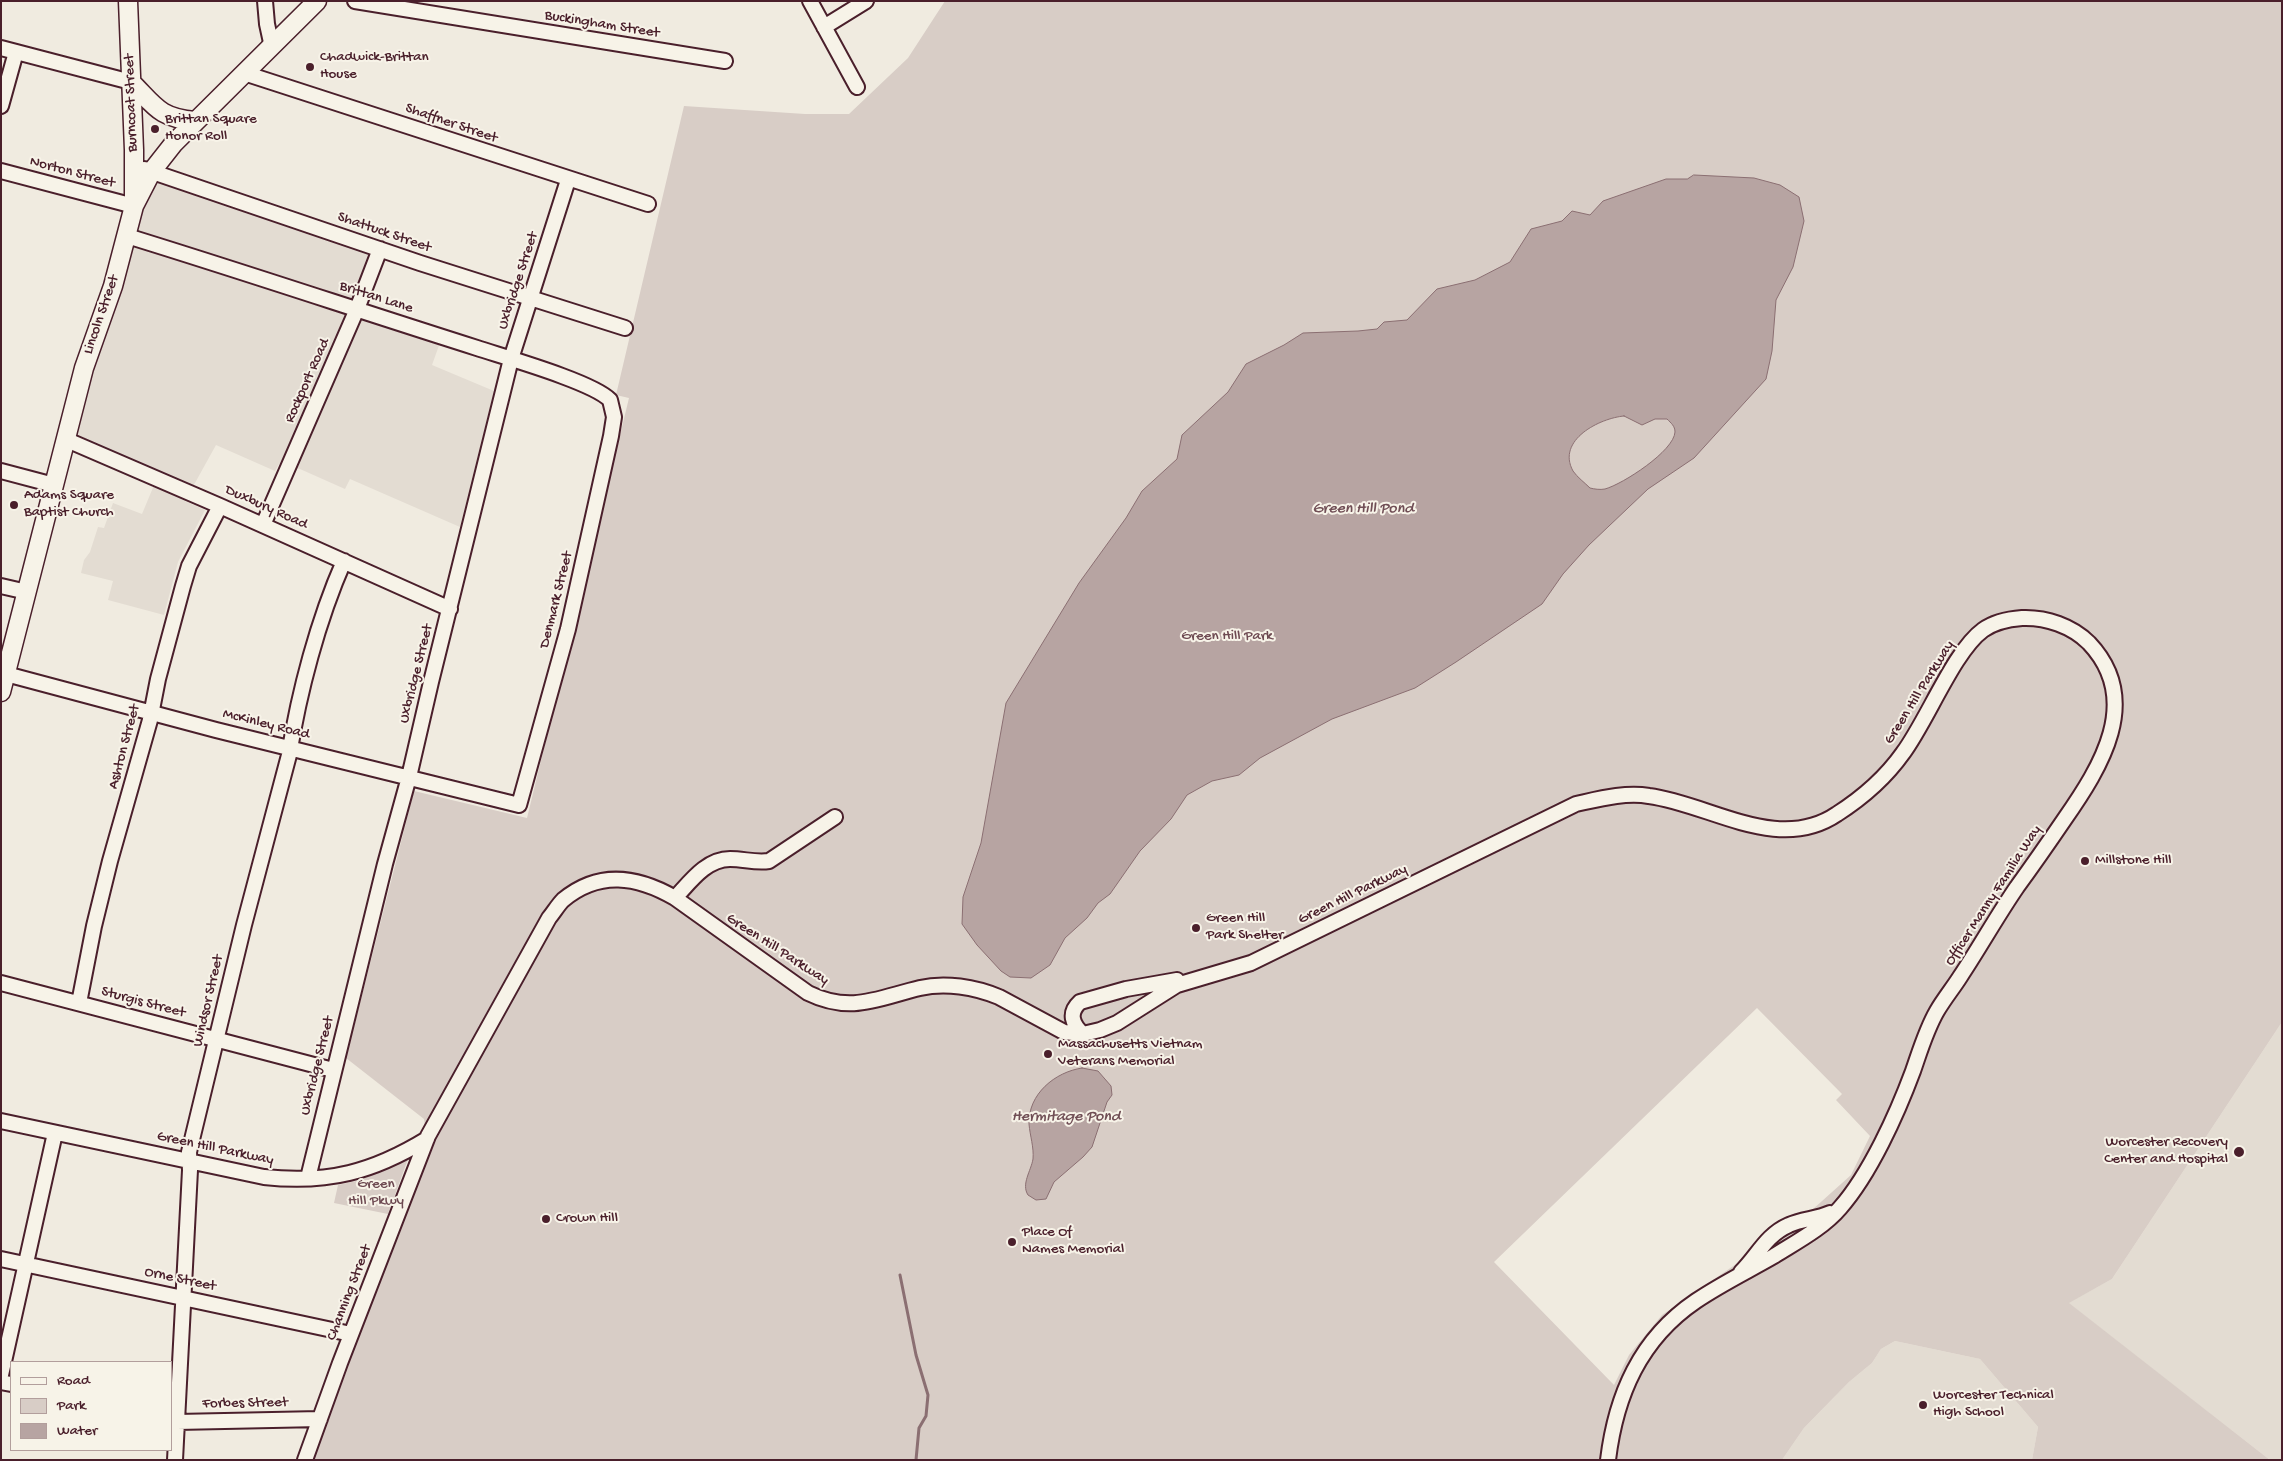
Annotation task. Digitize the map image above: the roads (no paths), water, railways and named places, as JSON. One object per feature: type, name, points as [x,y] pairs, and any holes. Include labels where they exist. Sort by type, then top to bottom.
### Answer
[{"type":"main road","name":"Burncoat Street","points":[[128,1],[134,206]]},
{"type":"main road","name":"Lincoln Street","points":[[1,692],[84,368],[128,236],[134,206],[162,157],[195,121],[317,1]]},
{"type":"main road","points":[[131,82],[166,116],[195,121]]},
{"type":"street","points":[[265,1],[272,47]]},
{"type":"street","name":"Buckingham Street","points":[[355,1],[725,61]]},
{"type":"street","points":[[810,1],[857,88]]},
{"type":"street","points":[[824,27],[866,1]]},
{"type":"street","points":[[1,48],[131,82]]},
{"type":"street","points":[[1,106],[16,52]]},
{"type":"street","name":"Shaffner Street","points":[[244,73],[568,180],[648,204]]},
{"type":"street","name":"Shattuck Street","points":[[134,167],[625,328]]},
{"type":"street","name":"Norton Street","points":[[1,171],[134,206]]},
{"type":"street","name":"Uxbridge Street","points":[[308,1178],[385,864],[410,777],[510,359],[568,180]]},
{"type":"street","name":"Brittan Lane","points":[[128,236],[510,359],[591,388],[610,400]]},
{"type":"street","name":"Rockport Road","points":[[263,525],[357,310],[380,249]]},
{"type":"street","name":"Denmark Street","points":[[519,805],[568,629],[584,560],[612,428],[614,412],[610,400]]},
{"type":"street","name":"Duxbury Road","points":[[67,440],[450,609]]},
{"type":"street","points":[[1,471],[54,485]]},
{"type":"street","name":"Ashton Street","points":[[79,1003],[94,926],[110,862],[152,713],[160,670],[189,566],[220,506]]},
{"type":"street","name":"Windsor Street","points":[[175,1460],[174,1420],[184,1297],[189,1152],[326,602],[344,562]]},
{"type":"street","points":[[1,586],[27,592]]},
{"type":"street","name":"Green Hill Parkway","points":[[1,1121],[189,1160],[264,1178],[308,1178],[353,1174],[370,1168],[404,1153],[427,1139],[549,918],[563,900],[593,883],[618,880],[644,883],[674,898],[808,993],[826,1001],[858,1004],[926,987],[965,988],[993,995],[1064,1032],[1083,1034],[1100,1030],[1117,1023],[1167,990],[1203,976],[1251,963],[1576,804],[1642,795],[1691,804],[1764,828],[1789,829],[1822,823],[1864,793],[1897,762],[1915,736],[1958,661],[1979,634],[1995,624],[2017,618],[2049,620]]},
{"type":"street","name":"Officer Manny Familia Way","points":[[1608,1460],[1616,1412],[1627,1381],[1639,1361],[1672,1320],[1700,1298],[1725,1284],[1744,1269],[1763,1243],[1775,1233],[1795,1222],[1818,1218],[1841,1207],[1857,1186],[1876,1154],[1912,1073],[1936,1012],[2012,895],[2088,786],[2105,749],[2113,724],[2115,709],[2114,690],[2108,671],[2096,651],[2080,634],[2049,620]]},
{"type":"street","name":"McKinley Road","points":[[6,674],[152,713],[519,805]]},
{"type":"street","points":[[674,898],[715,860],[730,859],[757,863],[768,861],[834,816]]},
{"type":"street","points":[[1083,1034],[1076,1027],[1072,1018],[1075,1006],[1080,1002],[1126,989],[1203,976]]},
{"type":"street","name":"Sturgis Street","points":[[1,983],[334,1070]]},
{"type":"street","points":[[1,1375],[55,1133]]},
{"type":"street","name":"Channing Street","points":[[305,1460],[351,1334],[427,1139]]},
{"type":"street","name":"Orne Street","points":[[1,1259],[351,1334]]},
{"type":"street","name":"Forbes Street","points":[[174,1420],[320,1419]]},
{"type":"water","name":"Green Hill Pond","points":[[1694,175],[1754,178],[1780,185],[1799,197],[1804,221],[1793,267],[1776,300],[1772,351],[1766,379],[1694,458],[1648,489],[1589,545],[1563,574],[1542,604],[1415,688],[1332,719],[1260,758],[1239,775],[1212,781],[1187,795],[1171,819],[1140,851],[1110,894],[1098,903],[1087,918],[1065,938],[1050,965],[1031,978],[1010,977],[1001,971],[977,945],[962,924],[963,897],[981,843],[1006,703],[1079,583],[1126,518],[1142,491],[1177,459],[1182,435],[1228,392],[1246,364],[1303,333],[1377,329],[1384,322],[1407,320],[1437,289],[1475,280],[1510,262],[1531,229],[1562,221],[1572,211],[1590,215],[1603,201],[1666,179],[1687,179]],"holes":[[[1624,416],[1642,425],[1655,419],[1667,419],[1674,426],[1675,432],[1666,448],[1635,474],[1613,486],[1599,489],[1590,488],[1573,471],[1569,460],[1570,450],[1575,441],[1593,426]]]},
{"type":"water","name":"Hermitage Pond","points":[[1082,1068],[1098,1071],[1111,1086],[1112,1095],[1107,1102],[1092,1147],[1054,1182],[1046,1199],[1036,1200],[1028,1195],[1026,1191],[1027,1177],[1033,1159],[1029,1124],[1033,1103],[1038,1094],[1053,1080],[1062,1074]]},
{"type":"waterway","points":[[900,1275],[916,1355],[928,1395],[926,1416],[919,1428],[916,1460]]},
{"type":"place","name":"Chadwick-Brittan House","points":[[310,67]]},
{"type":"place","name":"Brittan Square Honor Roll","points":[[155,129]]},
{"type":"place","name":"Adams Square Baptist Church","points":[[14,505]]},
{"type":"place","name":"Millstone Hill","points":[[2085,861]]},
{"type":"place","name":"Green Hill Park Shelter","points":[[1196,928]]},
{"type":"place","name":"Massachusetts Vietnam Veterans Memorial","points":[[1048,1054]]},
{"type":"place","name":"Worcester Recovery Center and Hospital","points":[[2239,1152]]},
{"type":"place","name":"Crown Hill","points":[[546,1219]]},
{"type":"place","name":"Place Of Names Memorial","points":[[1012,1242]]},
{"type":"place","name":"Worcester Technical High School","points":[[1923,1405]]},
{"type":"park label","name":"Green Hill Park","points":[[1227,637]]},
{"type":"park label","name":"Green Hill Pkwy","points":[[376,1194]]}]
